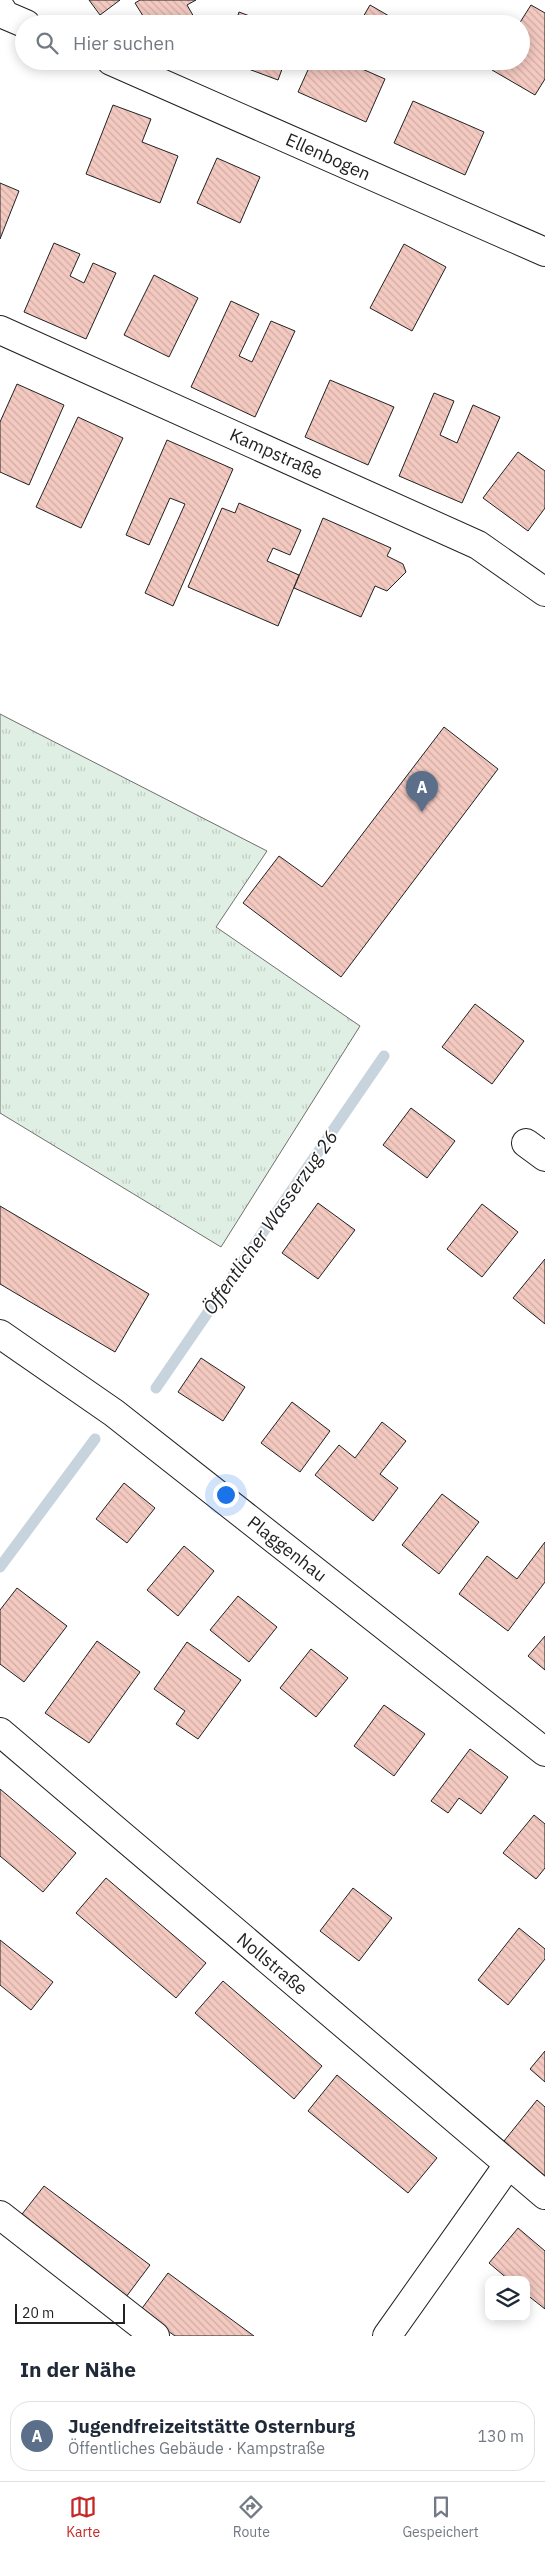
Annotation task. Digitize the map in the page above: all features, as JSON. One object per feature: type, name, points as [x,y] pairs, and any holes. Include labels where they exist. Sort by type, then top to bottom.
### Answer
[{"type":"street","points":[[0,7],[5,14],[15,19]]},
{"type":"street","name":"Ellenbogen","points":[[131,70],[545,252]]},
{"type":"street","name":"Kampstraße","points":[[0,330],[478,545],[545,592]]},
{"type":"street","name":"Plaggenhau","points":[[0,1334],[114,1413],[545,1752]]},
{"type":"street","name":"Nollstraße","points":[[0,1732],[545,2195]]},
{"type":"street","points":[[387,2336],[508,2165]]},
{"type":"street","points":[[0,2215],[154,2336]]},
{"type":"green space","points":[[0,714],[267,851],[216,927],[360,1026],[221,1247],[0,1113]]},
{"type":"building","points":[[89,0],[120,0],[100,15]]},
{"type":"building","points":[[140,0],[196,0],[187,5],[193,15],[142,15],[135,3]]},
{"type":"building","points":[[370,5],[387,15],[364,15]]},
{"type":"building","points":[[531,5],[545,13],[545,79],[535,95],[492,70],[530,70],[530,15],[525,15]]},
{"type":"building","points":[[251,70],[282,70],[278,80]]},
{"type":"building","points":[[308,70],[364,70],[385,79],[366,122],[298,92]]},
{"type":"building","points":[[413,101],[484,132],[465,175],[394,143]]},
{"type":"building","points":[[113,105],[151,119],[142,142],[178,156],[160,203],[86,174]]},
{"type":"building","points":[[217,158],[260,177],[240,223],[197,203]]},
{"type":"building","points":[[0,183],[19,191],[0,239]]},
{"type":"building","points":[[54,243],[80,254],[70,276],[84,283],[93,263],[116,273],[86,339],[24,312]]},
{"type":"building","points":[[404,244],[446,267],[412,331],[370,308]]},
{"type":"building","points":[[154,275],[198,298],[169,357],[124,335]]},
{"type":"building","points":[[231,301],[259,314],[239,356],[252,362],[271,321],[295,331],[255,417],[191,387]]},
{"type":"building","points":[[330,380],[394,407],[368,465],[305,437]]},
{"type":"building","points":[[17,384],[64,405],[29,485],[0,472],[0,422]]},
{"type":"building","points":[[434,393],[454,401],[440,435],[457,443],[473,405],[500,417],[462,503],[399,476]]},
{"type":"building","points":[[78,417],[123,438],[81,528],[36,507]]},
{"type":"building","points":[[167,440],[233,469],[173,606],[145,593],[185,504],[170,498],[149,545],[126,535]]},
{"type":"building","points":[[518,452],[545,471],[545,508],[528,531],[483,498]]},
{"type":"building","points":[[239,503],[301,530],[290,555],[273,548],[267,561],[299,575],[278,626],[188,587],[222,508],[235,513]]},
{"type":"building","points":[[323,518],[391,548],[387,556],[403,564],[406,572],[387,591],[375,586],[361,617],[294,588]]},
{"type":"building","points":[[444,727],[498,769],[341,977],[243,903],[279,856],[322,887]]},
{"type":"building","points":[[475,1004],[524,1041],[492,1084],[442,1047]]},
{"type":"building","points":[[411,1108],[455,1141],[427,1178],[383,1145]]},
{"type":"building","points":[[318,1203],[355,1230],[318,1279],[282,1253]]},
{"type":"building","points":[[482,1204],[518,1232],[482,1277],[447,1249]]},
{"type":"building","points":[[0,1206],[149,1294],[115,1352],[0,1284]]},
{"type":"building","points":[[545,1259],[545,1324],[513,1298]]},
{"type":"building","points":[[201,1358],[245,1387],[223,1421],[178,1392]]},
{"type":"building","points":[[292,1402],[330,1431],[300,1472],[261,1443]]},
{"type":"building","points":[[382,1422],[406,1441],[380,1474],[398,1488],[373,1521],[315,1475],[339,1445],[355,1458]]},
{"type":"building","points":[[124,1483],[155,1508],[127,1543],[96,1519]]},
{"type":"building","points":[[442,1494],[479,1522],[439,1574],[402,1545]]},
{"type":"building","points":[[545,1542],[545,1582],[508,1631],[459,1594],[487,1556],[517,1579]]},
{"type":"building","points":[[184,1546],[214,1571],[178,1616],[147,1590]]},
{"type":"building","points":[[17,1588],[67,1626],[24,1682],[0,1664],[0,1610]]},
{"type":"building","points":[[238,1596],[277,1627],[249,1662],[210,1630]]},
{"type":"building","points":[[545,1636],[545,1670],[528,1656]]},
{"type":"building","points":[[97,1641],[140,1672],[89,1743],[45,1713]]},
{"type":"building","points":[[187,1642],[241,1680],[198,1739],[176,1724],[185,1711],[154,1689]]},
{"type":"building","points":[[311,1649],[348,1678],[316,1717],[280,1688]]},
{"type":"building","points":[[384,1705],[425,1734],[394,1776],[354,1746]]},
{"type":"building","points":[[470,1749],[508,1777],[481,1814],[459,1798],[448,1813],[431,1801]]},
{"type":"building","points":[[0,1789],[76,1853],[43,1892],[0,1856]]},
{"type":"building","points":[[534,1815],[545,1824],[545,1868],[536,1879],[503,1853]]},
{"type":"building","points":[[106,1878],[206,1963],[176,1998],[76,1913]]},
{"type":"building","points":[[353,1888],[392,1918],[359,1961],[320,1931]]},
{"type":"building","points":[[519,1928],[545,1949],[545,1959],[508,2005],[478,1980]]},
{"type":"building","points":[[0,1940],[53,1982],[31,2010],[0,1985]]},
{"type":"building","points":[[223,1981],[322,2066],[294,2099],[195,2013]]},
{"type":"building","points":[[545,2051],[545,2082],[530,2069]]},
{"type":"building","points":[[337,2075],[437,2158],[408,2193],[308,2111]]},
{"type":"building","points":[[537,2100],[545,2107],[545,2183],[500,2146]]},
{"type":"building","points":[[44,2186],[150,2265],[126,2297],[19,2218]]},
{"type":"building","points":[[518,2228],[545,2251],[545,2309],[530,2297],[530,2276],[504,2276],[489,2263]]},
{"type":"building","points":[[168,2273],[254,2336],[175,2336],[140,2311]]},
{"type":"waterway","name":"Öffentlicher Wasserzug 26","points":[[156,1388],[384,1056]]},
{"type":"waterway","name":"Öffentlicher Wasserzug 26","points":[[0,1567],[95,1439]]},
{"type":"place","name":"Jugendfreizeitstätte Osternburg","points":[[422,812]]}]
